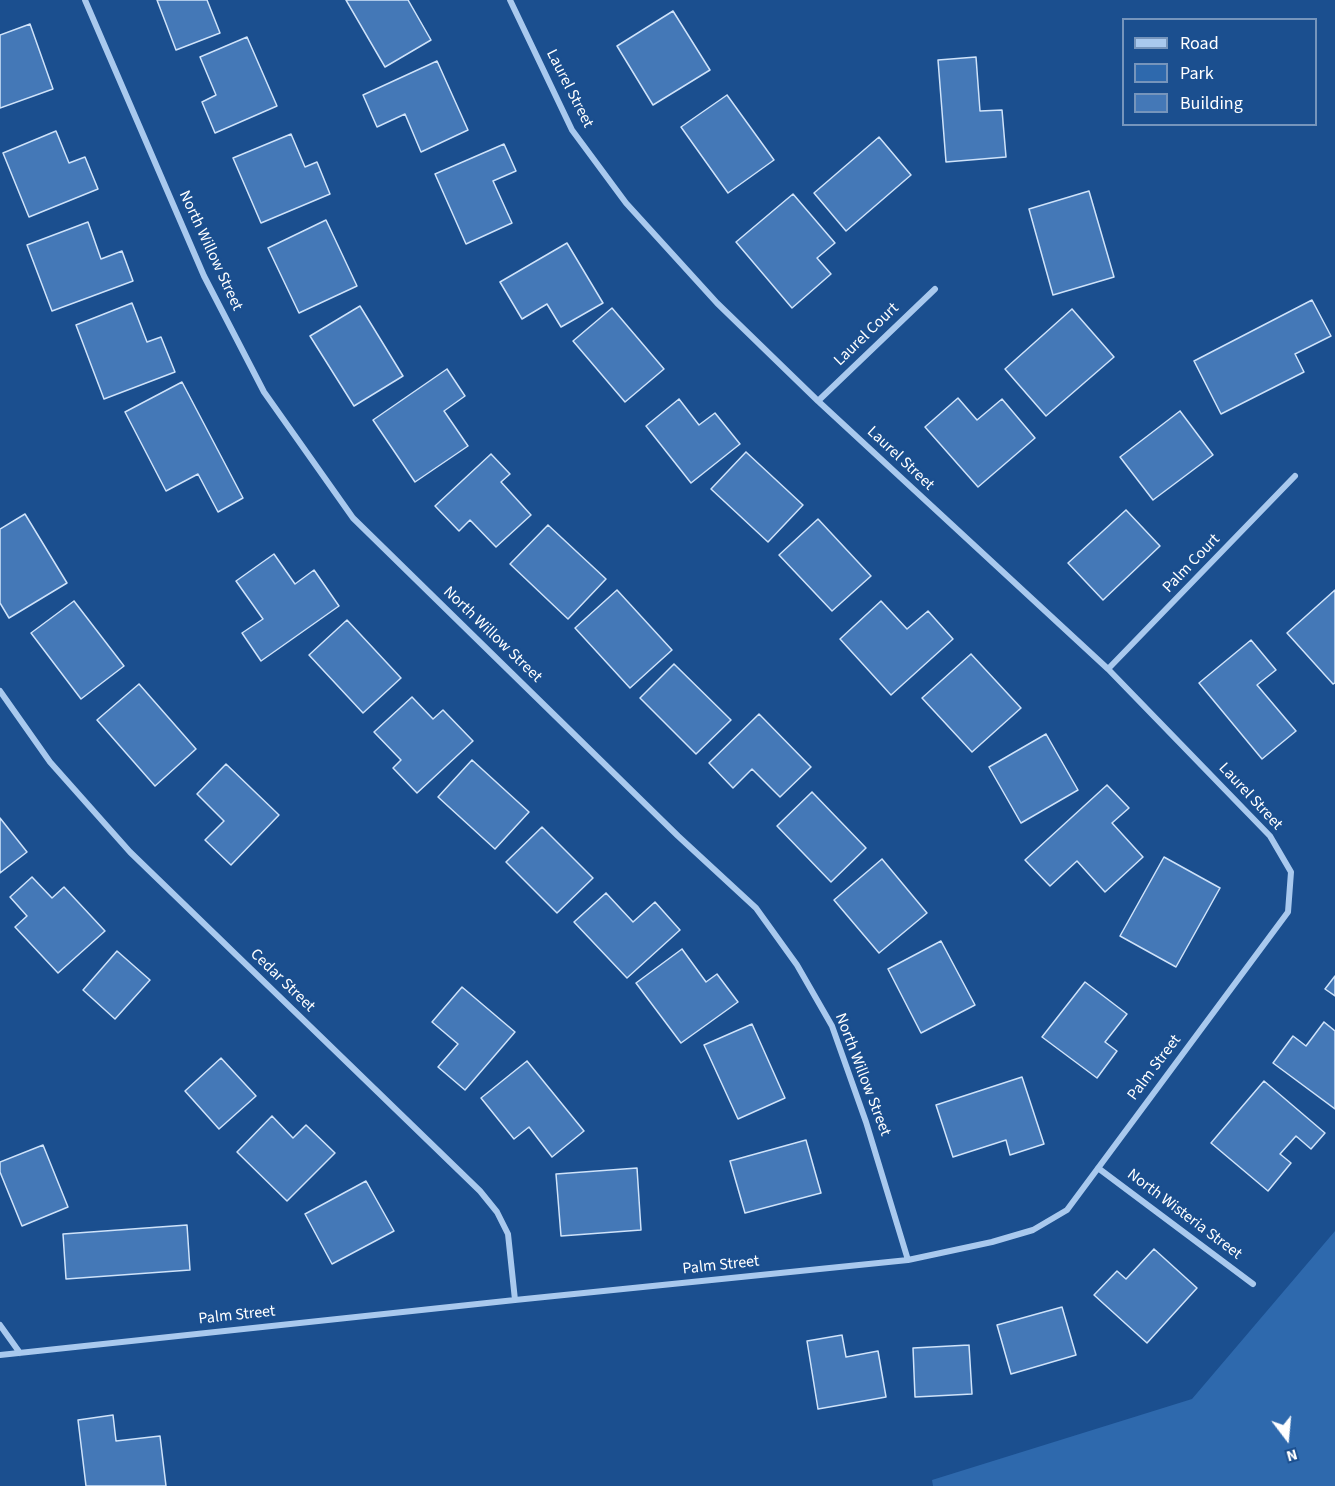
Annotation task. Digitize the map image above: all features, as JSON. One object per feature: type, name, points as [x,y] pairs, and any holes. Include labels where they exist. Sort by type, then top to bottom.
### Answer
[{"type":"street","name":"North Willow Street","points":[[85,0],[204,276],[264,392],[353,518],[678,836],[756,908],[797,965],[832,1026],[866,1122],[908,1260]]},
{"type":"street","name":"Laurel Street","points":[[510,0],[572,130],[626,203],[717,303],[818,401],[1108,669],[1270,836],[1292,872],[1287,912]]},
{"type":"street","name":"Laurel Court","points":[[818,401],[935,289]]},
{"type":"street","name":"Palm Court","points":[[1108,669],[1295,476]]},
{"type":"street","name":"Cedar Street","points":[[0,691],[50,762],[130,852],[480,1191],[497,1212],[508,1234],[516,1300]]},
{"type":"street","name":"Palm Street","points":[[0,1355],[908,1260],[992,1242],[1033,1230],[1066,1210],[1287,912]]},
{"type":"street","name":"North Wisteria Street","points":[[1098,1168],[1253,1284]]},
{"type":"street","points":[[0,1325],[20,1353]]},
{"type":"green space","points":[[1335,1231],[1335,1486],[933,1486],[932,1480],[1192,1399]]},
{"type":"building","points":[[157,0],[207,0],[220,33],[176,50]]},
{"type":"building","points":[[346,0],[408,0],[431,40],[385,67]]},
{"type":"building","points":[[673,11],[710,70],[653,105],[617,46]]},
{"type":"building","points":[[30,24],[53,89],[0,108],[0,35]]},
{"type":"building","points":[[247,37],[277,106],[215,133],[202,102],[216,95],[200,57]]},
{"type":"building","points":[[976,57],[980,111],[1002,110],[1006,157],[946,162],[938,60]]},
{"type":"building","points":[[437,61],[468,130],[421,152],[405,114],[377,127],[363,95]]},
{"type":"building","points":[[727,95],[774,160],[728,193],[681,127]]},
{"type":"building","points":[[56,131],[69,163],[85,157],[98,189],[29,217],[3,153]]},
{"type":"building","points":[[291,134],[305,167],[317,162],[330,194],[261,223],[233,158]]},
{"type":"building","points":[[879,137],[911,175],[846,231],[814,193]]},
{"type":"building","points":[[504,144],[516,171],[493,181],[512,223],[466,244],[435,174]]},
{"type":"building","points":[[1089,191],[1114,277],[1053,295],[1029,209]]},
{"type":"building","points":[[793,194],[835,243],[817,258],[831,274],[792,308],[736,242]]},
{"type":"building","points":[[326,220],[357,286],[299,313],[268,248]]},
{"type":"building","points":[[88,222],[101,259],[122,251],[133,281],[52,311],[27,245]]},
{"type":"building","points":[[567,243],[603,303],[561,327],[547,304],[522,319],[500,282]]},
{"type":"building","points":[[1312,300],[1331,336],[1295,354],[1304,372],[1221,414],[1194,361]]},
{"type":"building","points":[[132,303],[147,342],[161,337],[175,372],[104,399],[76,325]]},
{"type":"building","points":[[360,306],[403,376],[354,406],[310,336]]},
{"type":"building","points":[[612,308],[664,369],[625,402],[573,341]]},
{"type":"building","points":[[1072,309],[1114,357],[1046,416],[1005,369]]},
{"type":"building","points":[[447,369],[465,396],[444,411],[468,446],[415,482],[373,420]]},
{"type":"building","points":[[182,382],[243,498],[218,512],[198,474],[166,491],[125,412]]},
{"type":"building","points":[[958,398],[977,420],[1002,399],[1035,438],[978,487],[925,427]]},
{"type":"building","points":[[679,399],[699,425],[715,413],[740,444],[691,483],[646,426]]},
{"type":"building","points":[[1180,411],[1213,455],[1153,500],[1120,457]]},
{"type":"building","points":[[746,452],[803,505],[768,542],[711,489]]},
{"type":"building","points":[[491,454],[510,474],[501,482],[531,515],[496,547],[470,520],[459,531],[435,506]]},
{"type":"building","points":[[1126,510],[1160,546],[1103,600],[1068,563]]},
{"type":"building","points":[[25,514],[67,583],[9,618],[0,603],[0,529]]},
{"type":"building","points":[[818,519],[871,576],[832,611],[779,555]]},
{"type":"building","points":[[548,525],[606,579],[568,619],[510,564]]},
{"type":"building","points":[[274,554],[295,584],[314,570],[339,606],[261,661],[242,633],[263,619],[236,581]]},
{"type":"building","points":[[617,590],[672,650],[630,688],[575,628]]},
{"type":"building","points":[[1335,590],[1335,683],[1333,684],[1287,633]]},
{"type":"building","points":[[74,601],[124,666],[81,699],[31,633]]},
{"type":"building","points":[[881,601],[907,629],[928,611],[953,639],[891,695],[840,639]]},
{"type":"building","points":[[347,620],[401,678],[363,713],[309,655]]},
{"type":"building","points":[[1251,640],[1276,670],[1257,685],[1296,731],[1262,759],[1199,683]]},
{"type":"building","points":[[971,654],[1021,708],[972,752],[922,698]]},
{"type":"building","points":[[674,664],[731,720],[696,754],[640,698]]},
{"type":"building","points":[[139,684],[196,749],[155,786],[97,720]]},
{"type":"building","points":[[412,697],[433,719],[443,710],[473,741],[417,793],[393,768],[401,760],[374,732]]},
{"type":"building","points":[[759,714],[811,767],[780,797],[752,769],[733,788],[709,763]]},
{"type":"building","points":[[1046,734],[1078,790],[1021,823],[989,767]]},
{"type":"building","points":[[472,760],[529,812],[495,849],[438,797]]},
{"type":"building","points":[[226,764],[279,815],[231,865],[205,840],[224,821],[197,794]]},
{"type":"building","points":[[1107,785],[1129,808],[1112,823],[1143,857],[1105,892],[1077,861],[1050,886],[1025,860]]},
{"type":"building","points":[[812,792],[866,848],[831,882],[777,826]]},
{"type":"building","points":[[0,818],[27,852],[0,873]]},
{"type":"building","points":[[542,827],[593,878],[557,913],[506,862]]},
{"type":"building","points":[[1164,857],[1220,888],[1176,967],[1120,936]]},
{"type":"building","points":[[882,859],[927,913],[879,953],[834,900]]},
{"type":"building","points":[[32,877],[52,898],[64,887],[105,931],[58,973],[15,927],[27,916],[10,897]]},
{"type":"building","points":[[606,893],[633,922],[655,902],[680,930],[627,978],[574,922]]},
{"type":"building","points":[[941,941],[975,1005],[921,1033],[888,969]]},
{"type":"building","points":[[682,949],[706,982],[717,974],[738,1002],[681,1043],[636,983]]},
{"type":"building","points":[[117,951],[150,980],[115,1019],[83,990]]},
{"type":"building","points":[[1335,976],[1335,996],[1325,989]]},
{"type":"building","points":[[1085,982],[1127,1014],[1105,1042],[1117,1051],[1097,1078],[1042,1037]]},
{"type":"building","points":[[462,987],[515,1032],[465,1090],[438,1067],[458,1044],[432,1022]]},
{"type":"building","points":[[1324,1022],[1335,1031],[1335,1109],[1273,1063],[1293,1036],[1306,1046]]},
{"type":"building","points":[[752,1024],[785,1098],[738,1119],[704,1045]]},
{"type":"building","points":[[221,1058],[256,1096],[219,1129],[185,1091]]},
{"type":"building","points":[[527,1061],[584,1131],[552,1157],[529,1127],[514,1139],[481,1098]]},
{"type":"building","points":[[1022,1077],[1044,1144],[1010,1155],[1006,1140],[953,1157],[936,1105]]},
{"type":"building","points":[[1264,1081],[1325,1133],[1311,1149],[1296,1136],[1280,1154],[1291,1163],[1268,1191],[1211,1143]]},
{"type":"building","points":[[272,1116],[293,1138],[306,1125],[335,1153],[287,1201],[237,1152]]},
{"type":"building","points":[[806,1140],[821,1193],[745,1213],[730,1161]]},
{"type":"building","points":[[43,1145],[68,1207],[22,1226],[0,1172],[0,1162]]},
{"type":"building","points":[[637,1168],[641,1230],[561,1236],[556,1174]]},
{"type":"building","points":[[366,1181],[394,1231],[332,1264],[305,1214]]},
{"type":"building","points":[[187,1225],[190,1270],[66,1279],[63,1234]]},
{"type":"building","points":[[1154,1249],[1197,1288],[1147,1343],[1094,1295],[1117,1271],[1126,1279]]},
{"type":"building","points":[[1062,1307],[1076,1355],[1011,1374],[997,1325]]},
{"type":"building","points":[[842,1335],[846,1357],[878,1351],[886,1397],[818,1409],[807,1341]]},
{"type":"building","points":[[969,1345],[972,1394],[915,1397],[913,1348]]},
{"type":"building","points":[[113,1415],[116,1441],[160,1436],[166,1486],[86,1486],[78,1420]]}]
